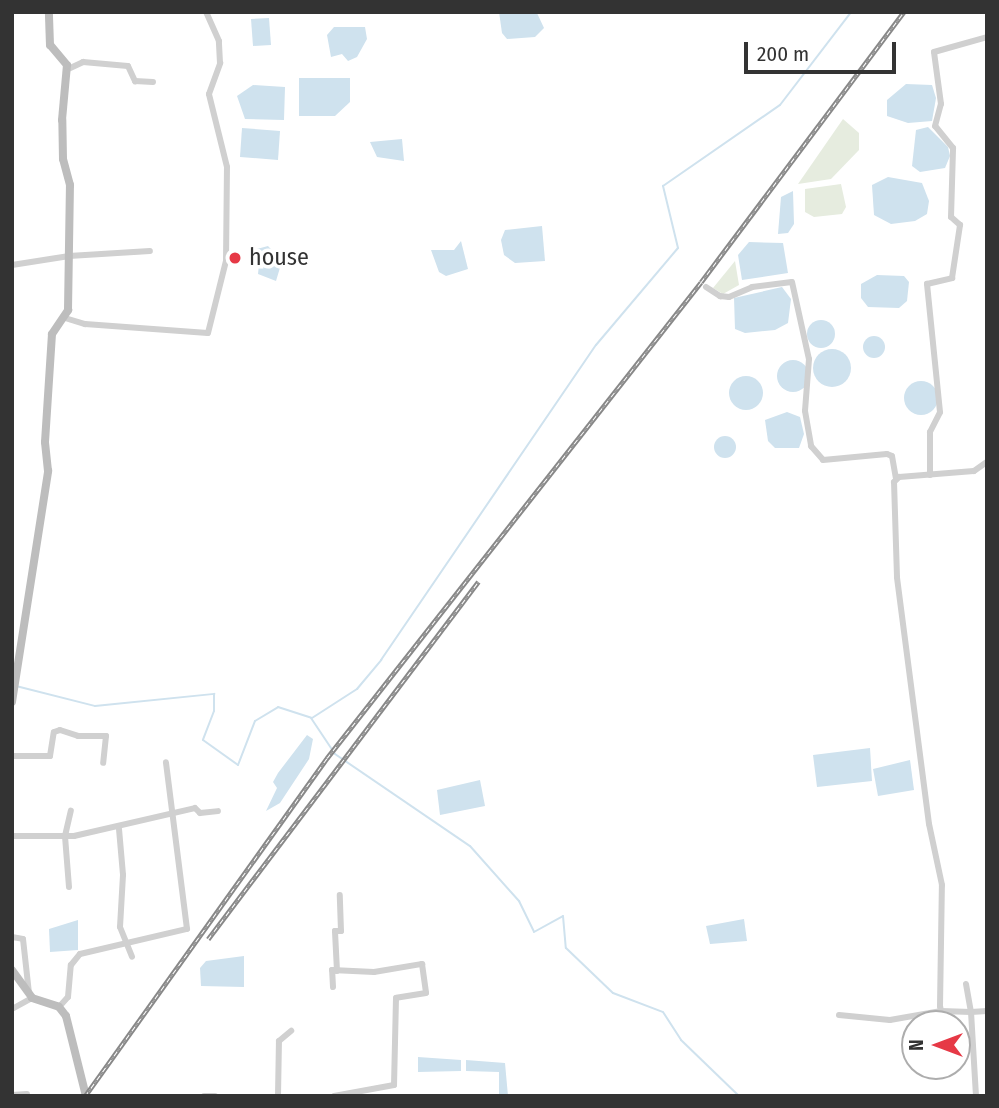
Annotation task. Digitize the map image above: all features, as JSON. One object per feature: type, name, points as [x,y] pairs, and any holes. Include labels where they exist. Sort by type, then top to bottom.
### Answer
[{"type":"main road","points":[[12,702],[48,471],[45,442],[52,334],[65,318],[69,256],[70,185],[63,159],[62,120],[66,70],[65,61],[50,45],[49,12]]},
{"type":"main road","points":[[12,970],[30,996],[59,1007],[74,1040],[86,1096]]},
{"type":"street","points":[[65,318],[85,324],[208,333],[226,261],[227,167],[209,94],[220,63],[219,41],[206,12]]},
{"type":"street","points":[[930,475],[930,432],[940,412],[927,284],[952,278],[960,225],[951,217],[953,148],[936,126],[942,104],[934,52],[987,37]]},
{"type":"street","points":[[66,70],[83,62],[128,66],[135,81],[153,82]]},
{"type":"street","points":[[12,265],[69,256],[150,251]]},
{"type":"street","points":[[706,287],[720,296],[729,297],[752,287],[792,282],[810,359],[805,411],[811,446],[823,460],[887,454],[892,456],[896,479],[897,577],[929,824],[942,885],[942,1010]]},
{"type":"street","points":[[896,479],[974,471],[987,462]]},
{"type":"street","points":[[12,756],[50,756],[53,735],[60,730],[78,736],[106,736],[103,762]]},
{"type":"street","points":[[59,1007],[68,997],[71,965],[80,954],[187,929],[171,816],[171,775],[166,762]]},
{"type":"street","points":[[12,836],[65,836],[119,829],[144,818],[171,816],[195,808],[200,813],[218,811]]},
{"type":"street","points":[[69,887],[65,836],[71,811]]},
{"type":"street","points":[[119,829],[123,875],[120,927],[132,957]]},
{"type":"street","points":[[337,971],[335,932],[341,932],[340,895]]},
{"type":"street","points":[[12,937],[23,939],[30,996],[12,1009]]},
{"type":"street","points":[[333,987],[332,970],[374,972],[422,964],[425,993],[396,998],[394,1085],[334,1096]]},
{"type":"street","points":[[966,984],[971,1010]]},
{"type":"street","points":[[976,1096],[971,1012],[987,1011]]},
{"type":"street","points":[[839,1015],[890,1020],[901,1018]]},
{"type":"street","points":[[276,1095],[279,1041],[291,1031]]},
{"type":"street","points":[[12,1095],[27,1094]]},
{"type":"street","points":[[204,1096],[215,1096]]},
{"type":"shaded area","points":[[843,119],[859,133],[859,150],[831,179],[798,184]]},
{"type":"shaded area","points":[[841,184],[846,207],[842,214],[814,217],[805,212],[805,189]]},
{"type":"shaded area","points":[[735,261],[739,285],[723,294],[713,288]]},
{"type":"water","points":[[499,12],[537,13],[544,28],[535,37],[507,39],[502,33]]},
{"type":"water","points":[[269,18],[271,45],[253,46],[251,19]]},
{"type":"water","points":[[334,27],[365,27],[367,39],[357,57],[348,61],[342,54],[331,57],[327,35]]},
{"type":"water","points":[[299,78],[350,78],[350,102],[335,116],[299,116]]},
{"type":"water","points":[[906,84],[932,85],[936,98],[932,121],[908,123],[887,116],[887,100]]},
{"type":"water","points":[[253,85],[285,87],[284,120],[245,119],[237,96]]},
{"type":"water","points":[[928,127],[948,147],[950,156],[945,168],[920,172],[912,166],[916,130]]},
{"type":"water","points":[[242,128],[280,131],[278,160],[240,157]]},
{"type":"water","points":[[402,139],[404,161],[377,157],[370,142]]},
{"type":"water","points":[[888,177],[922,183],[929,201],[927,214],[915,221],[891,224],[874,215],[872,185]]},
{"type":"water","points":[[793,191],[794,224],[788,233],[778,234],[781,197]]},
{"type":"water","points":[[542,226],[545,261],[515,263],[504,255],[501,240],[505,230]]},
{"type":"water","points":[[461,241],[468,269],[446,276],[439,272],[431,250],[454,250]]},
{"type":"water","points":[[749,242],[783,243],[788,273],[742,280],[738,255]]},
{"type":"water","points":[[268,246],[282,261],[276,281],[258,274],[259,264],[253,259],[253,250]]},
{"type":"water","points":[[877,275],[904,276],[909,282],[907,301],[899,308],[868,307],[861,298],[861,284]]},
{"type":"water","points":[[782,287],[791,299],[788,323],[775,330],[745,333],[735,329],[734,298]]},
{"type":"water","points":[[821,320],[831,324],[835,334],[831,344],[821,348],[811,344],[807,334],[811,324]]},
{"type":"water","points":[[874,336],[884,343],[885,347],[878,357],[874,358],[864,351],[863,347],[870,337]]},
{"type":"water","points":[[832,349],[846,354],[851,368],[846,382],[832,387],[818,382],[813,368],[818,354]]},
{"type":"water","points":[[793,360],[804,365],[809,376],[804,387],[793,392],[782,387],[777,376],[782,365]]},
{"type":"water","points":[[746,376],[758,381],[763,393],[758,405],[746,410],[734,405],[729,393],[734,381]]},
{"type":"water","points":[[921,381],[933,386],[938,398],[933,410],[921,415],[909,410],[904,398],[909,386]]},
{"type":"water","points":[[787,412],[800,417],[804,434],[799,448],[775,448],[768,441],[765,420]]},
{"type":"water","points":[[725,436],[733,439],[736,447],[733,455],[725,458],[717,455],[714,447],[717,439]]},
{"type":"water","points":[[307,735],[313,739],[309,759],[280,803],[266,811],[277,788],[273,782]]},
{"type":"water","points":[[870,748],[872,781],[817,787],[813,755]]},
{"type":"water","points":[[910,760],[914,790],[878,796],[873,769]]},
{"type":"water","points":[[480,780],[485,806],[440,815],[437,790]]},
{"type":"water","points":[[744,919],[747,941],[710,944],[706,926]]},
{"type":"water","points":[[78,920],[78,950],[50,952],[49,929]]},
{"type":"water","points":[[244,956],[244,987],[201,986],[200,968],[206,961]]},
{"type":"water","points":[[418,1057],[461,1060],[461,1071],[418,1072]]},
{"type":"water","points":[[466,1060],[505,1063],[508,1096],[499,1096],[499,1072],[466,1071]]},
{"type":"waterway","points":[[312,718],[357,689],[381,660],[596,345],[678,248],[663,186],[780,105],[851,12]]},
{"type":"waterway","points":[[16,686],[95,706],[214,694],[214,711],[203,740],[238,765],[255,721],[278,707],[311,718],[335,754],[470,846],[519,901],[534,932],[563,916],[566,948],[613,993],[663,1012],[681,1040],[739,1096]]},
{"type":"railway","points":[[85,1096],[327,758],[701,282],[904,12]]},
{"type":"railway","points":[[208,939],[478,582]]},
{"type":"place","name":"house","points":[[235,258]]}]
